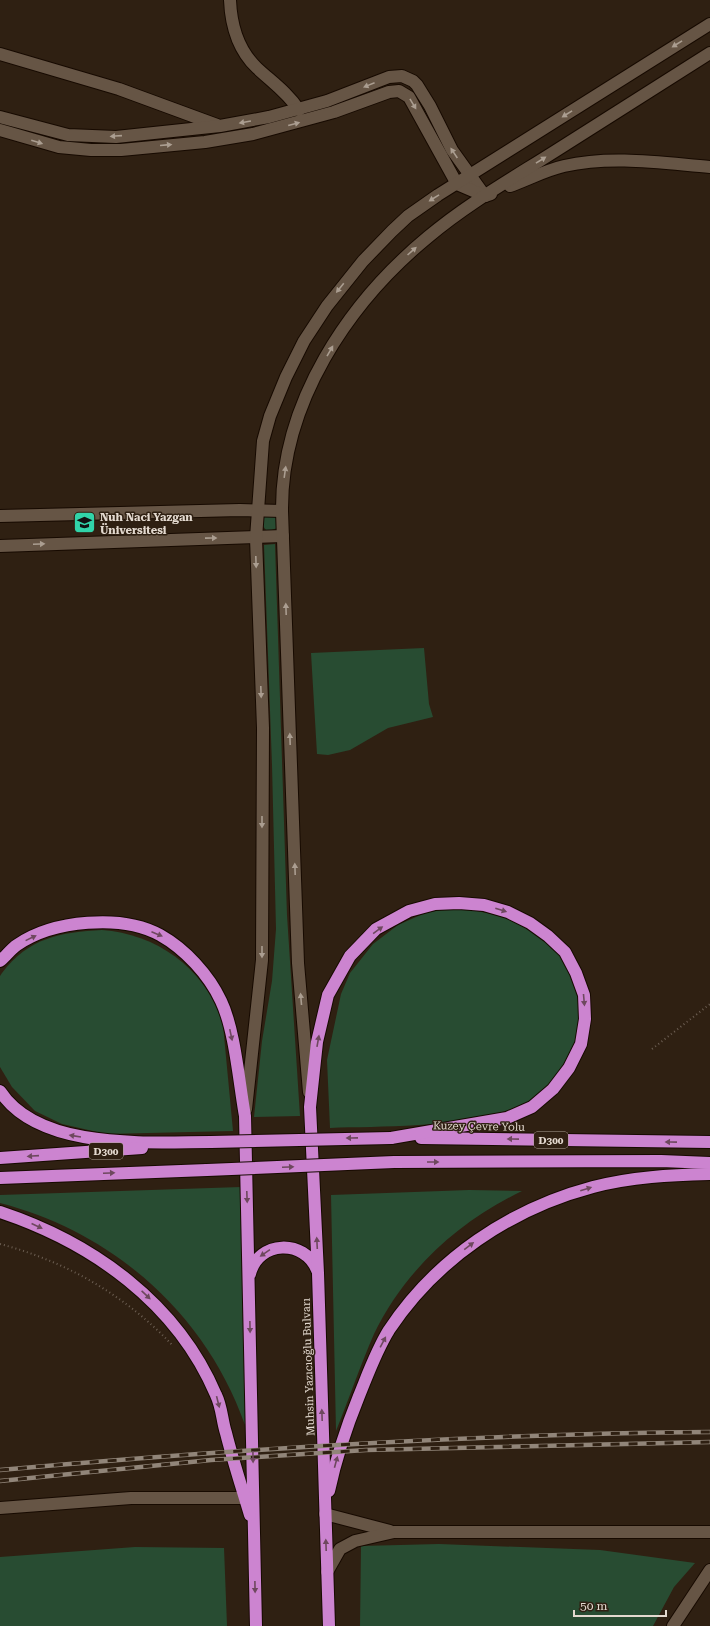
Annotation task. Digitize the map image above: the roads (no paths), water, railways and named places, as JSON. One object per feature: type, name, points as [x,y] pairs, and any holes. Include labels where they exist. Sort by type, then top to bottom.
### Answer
[{"type":"highway","name":"Muhsin Yazıcıoğlu Bulvarı","points":[[329,1626],[318,1273],[310,1107],[317,1042],[328,995],[350,956],[376,929],[409,911],[435,904],[459,903],[484,905],[508,912],[530,923],[548,936],[565,952],[576,973],[584,995],[585,1019],[581,1044],[569,1068],[553,1089],[532,1107],[507,1118],[391,1138]]},
{"type":"highway","points":[[0,961],[17,945],[43,932],[71,924],[110,923],[132,926],[159,935],[184,952],[204,973],[221,1001],[231,1032],[245,1116],[256,1626]]},
{"type":"highway","points":[[0,1091],[5,1098],[31,1120],[66,1134],[104,1140],[211,1142]]},
{"type":"highway","name":"D300","points":[[0,1158],[119,1151],[211,1142],[391,1138]]},
{"type":"highway","name":"Kuzey Çevre Yolu","points":[[391,1138],[710,1142]]},
{"type":"highway","name":"D300","points":[[0,1178],[394,1162],[661,1161],[710,1163]]},
{"type":"highway","points":[[325,1514],[344,1432],[372,1362],[389,1331],[407,1306],[426,1283],[449,1262],[500,1225],[557,1198],[594,1187],[634,1180],[674,1175],[710,1174]]},
{"type":"highway","points":[[0,1212],[26,1221],[63,1238],[94,1256],[122,1275],[147,1296],[168,1318],[187,1342],[204,1369],[217,1396],[225,1432],[255,1532]]},
{"type":"highway","points":[[249,1278],[251,1270],[258,1258],[271,1249],[285,1247],[300,1250],[306,1254],[316,1266],[318,1273]]},
{"type":"street","points":[[230,0],[234,30],[244,51],[256,67],[287,93],[298,110]]},
{"type":"street","points":[[245,1116],[262,960],[262,728],[256,538],[260,464],[263,441],[270,416],[286,378],[316,322],[347,280],[392,231],[423,205],[710,24]]},
{"type":"street","points":[[310,1107],[298,963],[282,511],[284,478],[293,432],[316,376],[336,339],[364,301],[398,264],[429,236],[485,196],[710,52]]},
{"type":"street","points":[[0,54],[119,89],[220,126]]},
{"type":"street","points":[[0,116],[51,132],[84,137],[116,137],[220,126],[298,110],[346,94],[389,77],[407,77],[417,85],[430,106],[452,150],[485,196]]},
{"type":"street","points":[[0,130],[45,144],[91,150],[121,150],[205,142],[280,128],[334,112],[389,92],[399,91],[409,97],[457,184],[485,196],[562,166],[578,163],[612,160],[710,167]]},
{"type":"street","points":[[0,516],[258,510],[282,511]]},
{"type":"street","points":[[0,546],[283,536]]},
{"type":"street","points":[[0,1508],[131,1498],[245,1498]]},
{"type":"street","points":[[325,1514],[394,1532]]},
{"type":"street","points":[[327,1572],[340,1549],[355,1541],[394,1532],[710,1532]]},
{"type":"street","points":[[673,1626],[710,1570]]},
{"type":"railway","points":[[0,1470],[177,1455],[443,1439],[621,1433],[710,1432]]},
{"type":"railway","points":[[0,1481],[211,1460],[366,1450],[710,1442]]},
{"type":"place","name":"Nuh Naci Yazgan Üniversitesi","points":[[84,523]]}]
